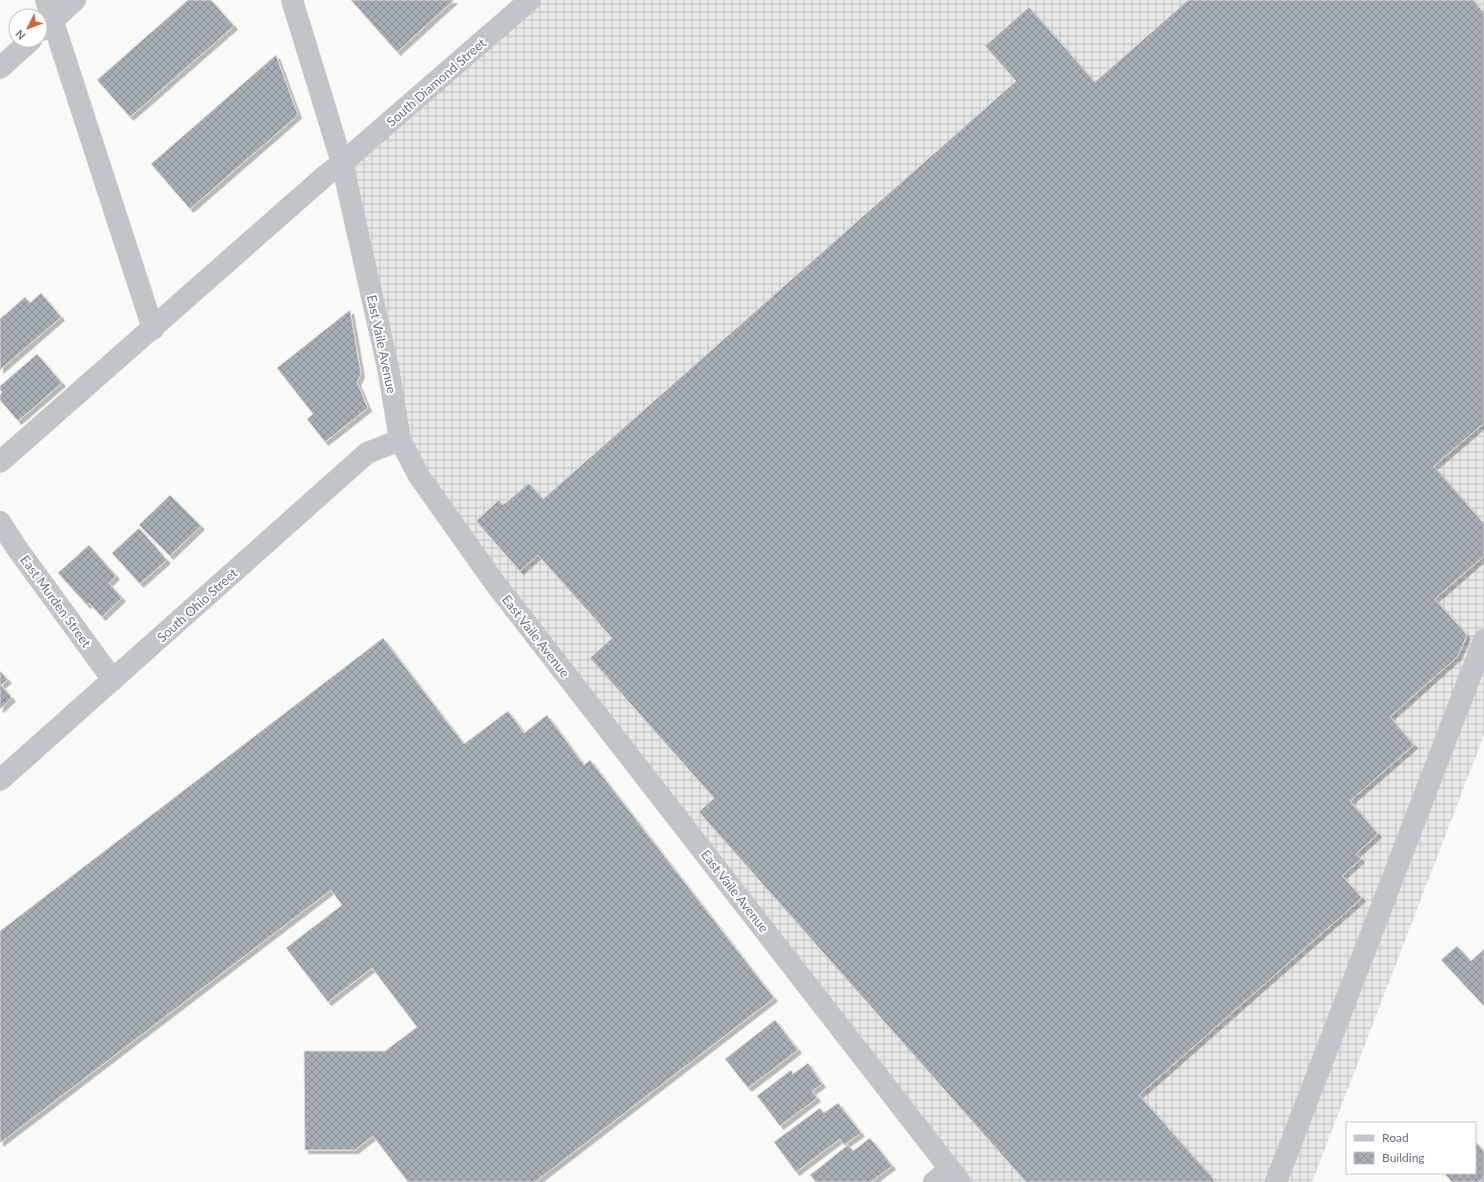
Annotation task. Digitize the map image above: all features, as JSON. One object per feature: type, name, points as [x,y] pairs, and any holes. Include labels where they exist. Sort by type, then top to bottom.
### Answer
[{"type":"street","points":[[48,25],[75,0]]},
{"type":"street","name":"East Vaile Avenue","points":[[292,0],[342,163],[388,368],[400,440],[419,476],[494,582],[948,1178]]},
{"type":"street","name":"South Diamond Street","points":[[0,462],[326,175],[342,163],[530,0]]},
{"type":"street","points":[[48,33],[153,328]]},
{"type":"street","points":[[0,68],[22,48]]},
{"type":"street","name":"South Ohio Street","points":[[0,780],[367,453],[400,440]]},
{"type":"street","name":"East Murden Street","points":[[0,522],[113,680]]},
{"type":"street","points":[[1276,1182],[1484,640]]},
{"type":"shaded area","points":[[525,0],[1484,0],[1484,735],[1312,1182],[960,1182],[419,476],[342,163]]},
{"type":"building","points":[[188,0],[211,0],[234,26],[130,117],[97,80]]},
{"type":"building","points":[[351,0],[454,0],[397,52]]},
{"type":"building","points":[[1188,0],[1473,0],[1484,13],[1484,423],[1434,466],[1484,524],[1484,556],[1435,599],[1467,635],[1458,656],[1390,717],[1414,745],[1350,801],[1378,834],[1356,854],[1361,859],[1342,876],[1362,898],[1139,1095],[1216,1182],[1026,1182],[699,812],[714,798],[590,658],[612,638],[538,555],[520,571],[476,521],[499,500],[503,505],[529,483],[543,499],[1016,81],[985,46],[1029,7],[1095,82]]},
{"type":"building","points":[[276,55],[298,115],[190,209],[151,164]]},
{"type":"building","points":[[41,293],[61,317],[0,370],[0,319],[25,297],[30,303]]},
{"type":"building","points":[[350,310],[361,374],[357,382],[368,408],[325,442],[307,419],[313,414],[277,368]]},
{"type":"building","points":[[37,354],[62,383],[18,421],[0,400],[0,395],[2,392],[0,390],[0,386]]},
{"type":"building","points":[[170,495],[201,526],[170,556],[139,525]]},
{"type":"building","points":[[139,528],[167,560],[140,584],[112,553]]},
{"type":"building","points":[[89,545],[116,576],[109,583],[122,598],[102,617],[89,603],[87,605],[58,573]]},
{"type":"building","points":[[383,638],[464,744],[508,711],[524,733],[547,715],[584,765],[590,760],[774,998],[535,1182],[408,1182],[373,1136],[355,1150],[305,1150],[304,1051],[385,1051],[417,1027],[372,968],[328,1002],[286,948],[342,905],[331,890],[0,1143],[0,931]]},
{"type":"building","points":[[0,671],[8,680],[1,685],[12,698],[0,709]]},
{"type":"building","points":[[1457,946],[1471,961],[1484,949],[1484,1006],[1441,960]]},
{"type":"building","points":[[775,1020],[798,1050],[748,1088],[725,1059]]},
{"type":"building","points":[[808,1063],[822,1084],[812,1091],[817,1098],[780,1126],[757,1096],[791,1070],[793,1074]]},
{"type":"building","points":[[838,1103],[861,1133],[844,1145],[840,1139],[796,1172],[774,1142],[820,1108],[824,1113]]},
{"type":"building","points":[[870,1138],[892,1166],[871,1182],[816,1182],[810,1175],[848,1145],[853,1151]]},
{"type":"building","points":[[1476,1142],[1484,1151],[1484,1177],[1479,1182],[1452,1182],[1445,1174],[1476,1174]]}]
